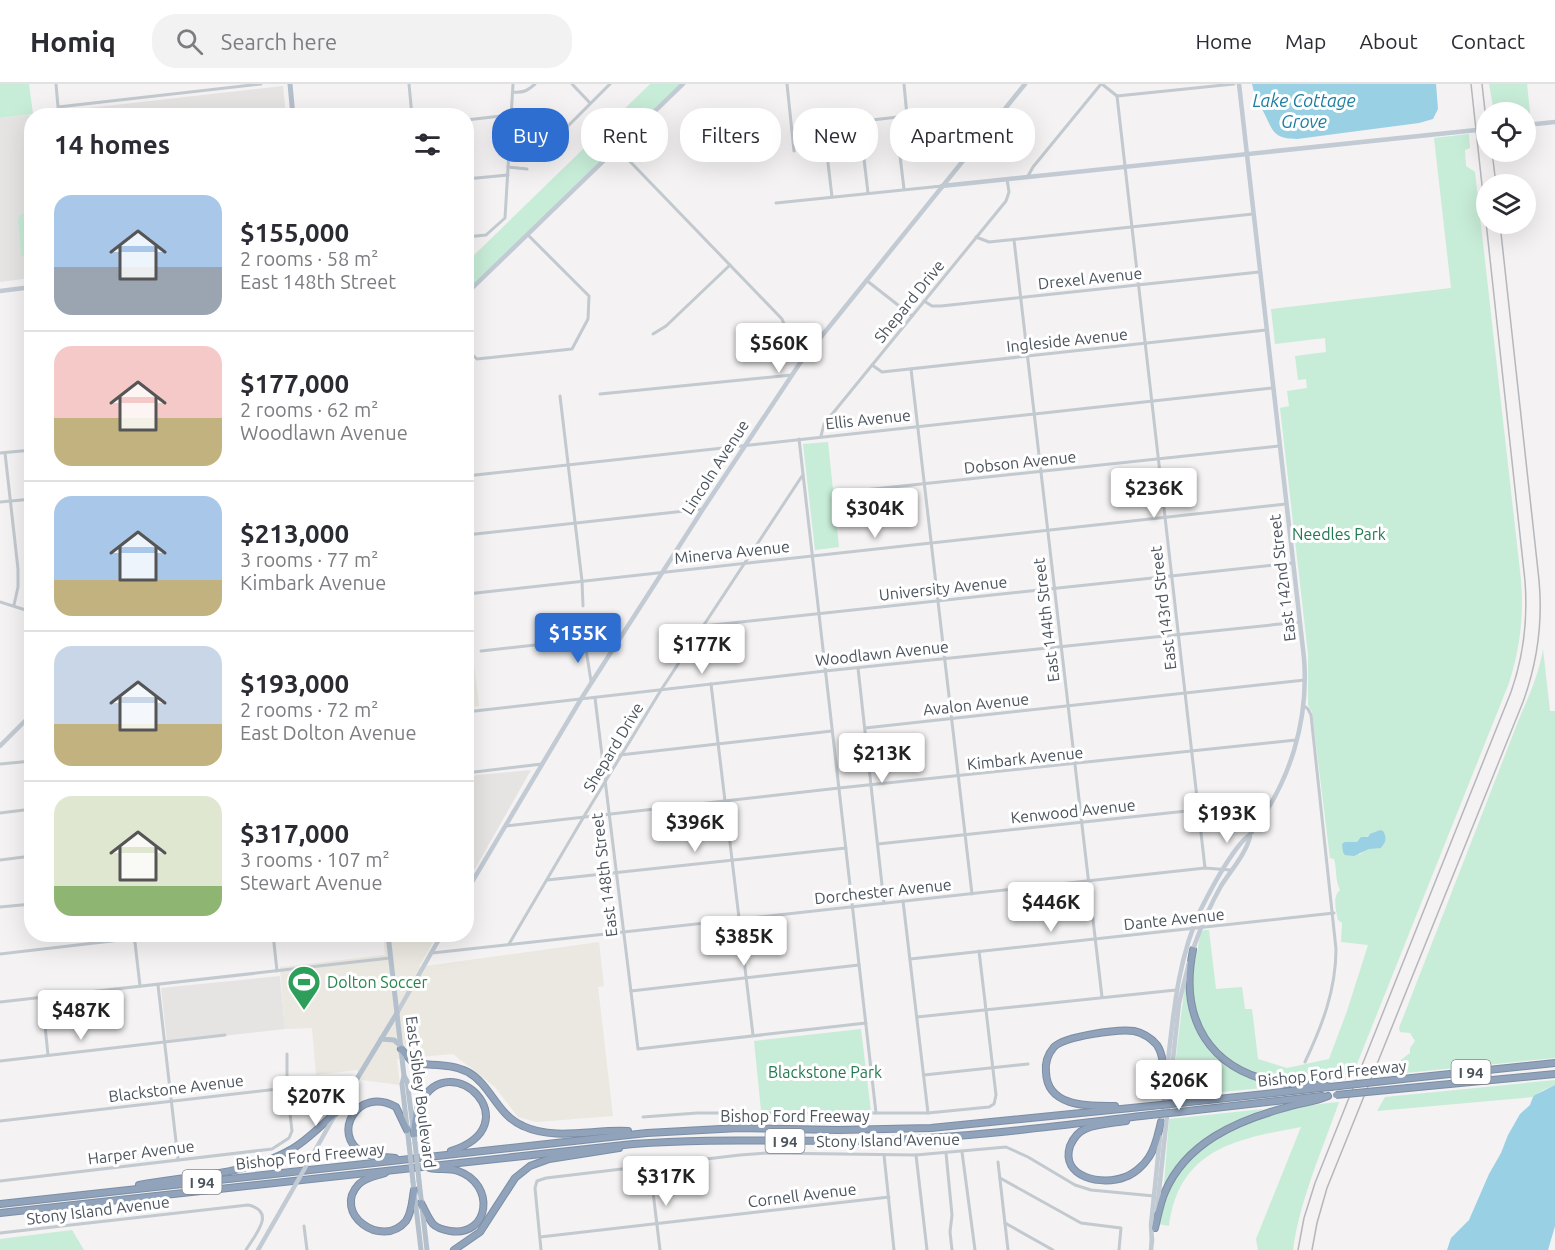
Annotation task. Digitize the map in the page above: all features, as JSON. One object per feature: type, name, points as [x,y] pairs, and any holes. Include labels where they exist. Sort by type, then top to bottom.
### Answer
[{"type":"highway","points":[[1193,950],[1189,983],[1191,1006],[1201,1033],[1218,1054],[1239,1069],[1269,1081],[1332,1087]]},
{"type":"highway","points":[[1143,1107],[1087,1107],[1065,1101],[1057,1095],[1046,1080],[1048,1057],[1054,1047],[1067,1039],[1125,1031],[1142,1034],[1155,1043],[1162,1055],[1164,1094]]},
{"type":"highway","points":[[401,1048],[413,1063],[456,1067],[475,1077],[506,1116],[523,1127],[559,1133],[621,1131],[647,1133]]},
{"type":"highway","name":"Bishop Ford Freeway","points":[[0,1204],[647,1133],[739,1128],[861,1130],[943,1128],[1555,1063]]},
{"type":"highway","name":"Bishop Ford Freeway","points":[[0,1213],[633,1143],[704,1140],[845,1141],[955,1136],[1332,1095],[1555,1074]]},
{"type":"highway","points":[[414,1134],[420,1103],[434,1086],[454,1082],[472,1088],[479,1095],[486,1111],[482,1133],[467,1146],[440,1156]]},
{"type":"highway","points":[[1155,1228],[1170,1181],[1196,1149],[1212,1137],[1243,1122],[1285,1107],[1315,1102],[1332,1095]]},
{"type":"highway","points":[[405,1159],[376,1157],[362,1152],[352,1143],[349,1127],[350,1119],[360,1106],[367,1101],[382,1100],[396,1107],[402,1115],[407,1130]]},
{"type":"highway","points":[[101,1193],[220,1173],[269,1160],[301,1142],[338,1110]]},
{"type":"highway","points":[[1147,1115],[1086,1128],[1078,1133],[1069,1150],[1074,1168],[1086,1179],[1100,1181],[1126,1177],[1149,1157],[1155,1146],[1161,1122]]},
{"type":"highway","points":[[454,1250],[480,1232],[516,1178],[530,1166],[549,1159],[609,1150],[633,1143]]},
{"type":"highway","points":[[420,1166],[457,1171],[467,1176],[481,1190],[484,1207],[478,1222],[463,1231],[453,1232],[434,1225],[422,1203]]},
{"type":"highway","points":[[391,1170],[358,1184],[352,1200],[352,1211],[362,1227],[377,1235],[398,1229],[405,1223],[411,1211],[414,1190]]},
{"type":"main road","points":[[290,84],[292,108]]},
{"type":"main road","name":"East Sibley Boulevard","points":[[389,942],[404,1076],[407,1081],[414,1134],[412,1144],[416,1181]]},
{"type":"main road","points":[[338,1110],[397,1013]]},
{"type":"main road","points":[[381,1039],[394,1041],[401,1048]]},
{"type":"main road","points":[[404,1076],[402,1084],[407,1130],[412,1144]]},
{"type":"main road","points":[[416,1181],[414,1190],[421,1250]]},
{"type":"main road","points":[[416,1181],[422,1203],[427,1250]]},
{"type":"street","points":[[56,84],[58,107],[261,84]]},
{"type":"street","points":[[409,84],[411,108]]},
{"type":"street","points":[[512,108],[513,84]]},
{"type":"street","points":[[513,92],[527,91],[535,84]]},
{"type":"street","points":[[572,84],[590,103]]},
{"type":"street","points":[[569,125],[610,84]]},
{"type":"street","points":[[658,108],[683,84]]},
{"type":"street","points":[[787,84],[793,140]]},
{"type":"street","points":[[792,129],[907,116],[904,84]]},
{"type":"street","name":"Lincoln Avenue","points":[[474,878],[591,683],[800,363],[1025,84]]},
{"type":"street","points":[[1028,176],[1033,166],[1102,84],[1117,96],[1181,86],[1234,84]]},
{"type":"street","name":"East 142nd Street","points":[[1239,84],[1300,622],[1305,680],[1304,706],[1311,715],[1334,913],[1336,954],[1333,986],[1320,1028],[1305,1062]]},
{"type":"street","name":"East 143rd Street","points":[[1117,96],[1205,868]]},
{"type":"street","points":[[474,119],[492,117]]},
{"type":"street","points":[[1536,124],[1555,122]]},
{"type":"street","points":[[776,203],[1476,130]]},
{"type":"street","points":[[474,236],[486,235],[505,218],[508,162]]},
{"type":"street","points":[[474,286],[603,162]]},
{"type":"street","points":[[631,162],[782,319],[800,363]]},
{"type":"street","points":[[864,162],[868,193]]},
{"type":"street","points":[[901,162],[904,189]]},
{"type":"street","points":[[828,163],[832,197]]},
{"type":"street","points":[[508,167],[527,169]]},
{"type":"street","points":[[954,170],[962,184]]},
{"type":"street","points":[[474,178],[508,175]]},
{"type":"street","name":"Shepard Drive","points":[[821,436],[825,424],[1006,201],[1009,192],[1008,179]]},
{"type":"street","points":[[976,237],[985,242],[1014,240],[1252,214]]},
{"type":"street","points":[[474,356],[477,359],[572,350],[588,319],[589,297],[528,235]]},
{"type":"street","name":"East 144th Street","points":[[1014,240],[1102,997]]},
{"type":"street","points":[[653,334],[666,326],[730,265]]},
{"type":"street","name":"Drexel Avenue","points":[[924,301],[932,306],[941,306],[1259,272]]},
{"type":"street","points":[[866,279],[912,316]]},
{"type":"street","points":[[0,291],[24,288]]},
{"type":"street","name":"Ingleside Avenue","points":[[872,365],[882,372],[1266,330]]},
{"type":"street","points":[[911,369],[972,894]]},
{"type":"street","points":[[600,394],[792,375]]},
{"type":"street","name":"Ellis Avenue","points":[[474,475],[1272,388]]},
{"type":"street","points":[[560,396],[583,606]]},
{"type":"street","points":[[643,1117],[718,1113],[876,1113],[799,439]]},
{"type":"street","name":"Dobson Avenue","points":[[836,494],[1279,446]]},
{"type":"street","points":[[14,605],[19,579],[2,453],[24,451]]},
{"type":"street","name":"Shepard Drive","points":[[509,944],[661,690],[803,475]]},
{"type":"street","points":[[0,502],[24,500]]},
{"type":"street","name":"Minerva Avenue","points":[[474,593],[1286,504]]},
{"type":"street","points":[[474,534],[703,509]]},
{"type":"street","name":"University Avenue","points":[[704,626],[1293,563]]},
{"type":"street","points":[[0,602],[24,609]]},
{"type":"street","name":"Woodlawn Avenue","points":[[474,711],[825,671],[1300,622]]},
{"type":"street","points":[[481,651],[579,639],[585,643],[591,683]]},
{"type":"street","points":[[858,668],[884,903]]},
{"type":"street","name":"Avalon Avenue","points":[[865,728],[1305,680]]},
{"type":"street","points":[[711,684],[753,1035],[866,1023]]},
{"type":"street","name":"East 148th Street","points":[[595,698],[638,1049],[753,1035]]},
{"type":"street","points":[[1152,1242],[1151,1225],[1179,1003],[1200,912],[1223,870],[1241,843],[1250,834],[1286,775],[1297,740],[1304,706]]},
{"type":"street","points":[[0,746],[24,722]]},
{"type":"street","points":[[602,757],[832,730]]},
{"type":"street","name":"Kimbark Avenue","points":[[505,826],[1297,740]]},
{"type":"street","points":[[0,764],[24,761]]},
{"type":"street","points":[[474,772],[542,764]]},
{"type":"street","name":"Kenwood Avenue","points":[[878,844],[1271,802]]},
{"type":"street","points":[[0,813],[24,811]]},
{"type":"street","points":[[1151,1250],[1155,1228],[1164,1094],[1176,990],[1183,959],[1230,870],[1247,848],[1250,834]]},
{"type":"street","points":[[547,880],[846,848]]},
{"type":"street","points":[[0,860],[24,857]]},
{"type":"street","name":"Dorchester Avenue","points":[[432,953],[1205,868],[1230,870]]},
{"type":"street","points":[[903,901],[928,1113]]},
{"type":"street","points":[[0,907],[24,905]]},
{"type":"street","name":"Dante Avenue","points":[[910,959],[1334,913]]},
{"type":"street","points":[[0,954],[95,942]]},
{"type":"street","points":[[135,942],[140,987]]},
{"type":"street","points":[[274,942],[277,971]]},
{"type":"street","points":[[397,1013],[438,942]]},
{"type":"street","points":[[979,951],[992,1068]]},
{"type":"street","points":[[0,1002],[390,958]]},
{"type":"street","points":[[631,991],[859,965]]},
{"type":"street","points":[[393,984],[404,989],[413,984]]},
{"type":"street","points":[[158,985],[178,1159]]},
{"type":"street","points":[[917,1017],[1176,990]]},
{"type":"street","points":[[42,997],[48,1055]]},
{"type":"street","points":[[0,1061],[225,1035]]},
{"type":"street","points":[[287,1054],[287,1088]]},
{"type":"street","points":[[924,1075],[1028,1064]]},
{"type":"street","name":"Stony Island Avenue","points":[[876,1113],[928,1113],[986,1107],[994,1104],[996,1095],[992,1068]]},
{"type":"street","name":"Blackstone Avenue","points":[[0,1121],[356,1080]]},
{"type":"street","name":"Harper Avenue","points":[[0,1181],[272,1149],[289,1138],[292,1131],[287,1088]]},
{"type":"street","points":[[258,1250],[338,1110]]},
{"type":"street","name":"Stony Island Avenue","points":[[540,1237],[535,1188],[537,1181],[546,1178],[766,1153],[916,1155],[1006,1147],[1028,1157],[1075,1185],[1091,1190],[1156,1196]]},
{"type":"street","points":[[962,1152],[975,1250]]},
{"type":"street","points":[[946,1153],[952,1215],[950,1232],[952,1250]]},
{"type":"street","points":[[884,1155],[894,1250]]},
{"type":"street","points":[[916,1155],[927,1250]]},
{"type":"street","points":[[998,1162],[1008,1250]]},
{"type":"street","points":[[651,1167],[660,1250]]},
{"type":"street","points":[[1000,1178],[1081,1223],[1122,1228],[1119,1250]]},
{"type":"street","name":"Cornell Avenue","points":[[540,1237],[889,1197]]},
{"type":"street","name":"Stony Island Avenue","points":[[0,1233],[248,1205],[261,1211],[264,1217],[246,1250]]},
{"type":"street","points":[[1005,1223],[1053,1250]]},
{"type":"street","points":[[304,1226],[307,1250]]},
{"type":"street","points":[[540,1237],[542,1250]]},
{"type":"shaded area","points":[[283,86],[285,108],[88,108]]},
{"type":"shaded area","points":[[24,115],[24,279],[0,282],[0,118]]},
{"type":"shaded area","points":[[474,663],[479,706],[474,707]]},
{"type":"shaded area","points":[[531,770],[474,871],[474,775]]},
{"type":"shaded area","points":[[384,942],[433,942],[419,967],[599,942],[604,986],[598,987],[613,1116],[536,1122],[518,1117],[495,1087],[453,1054],[397,1059],[400,1085],[362,1080],[357,1070],[316,1075],[312,1028],[285,1029],[280,967],[385,955]]},
{"type":"shaded area","points":[[280,976],[285,1029],[167,1042],[161,988]]},
{"type":"green space","points":[[0,84],[29,84],[32,108],[24,108],[24,115],[0,118]]},
{"type":"green space","points":[[650,84],[682,84],[657,108],[625,108]]},
{"type":"green space","points":[[1489,84],[1527,84],[1529,102],[1492,102]]},
{"type":"green space","name":"Needles Park","points":[[1469,134],[1470,148],[1465,150],[1466,166],[1475,172],[1476,234],[1482,234],[1521,580],[1522,606],[1516,657],[1509,683],[1351,1079],[1294,1082],[1269,1078],[1238,1065],[1225,1056],[1203,1031],[1196,1015],[1191,990],[1200,934],[1204,930],[1209,930],[1216,989],[1242,987],[1245,1009],[1252,1009],[1258,1059],[1287,1068],[1329,1059],[1368,945],[1341,942],[1342,923],[1338,920],[1335,904],[1340,890],[1334,859],[1330,858],[1312,712],[1308,705],[1308,654],[1280,408],[1289,406],[1287,391],[1307,388],[1306,379],[1298,380],[1295,356],[1326,352],[1325,338],[1275,344],[1271,309],[1451,288],[1434,138]],"holes":[[[1380,830],[1385,841],[1381,848],[1369,848],[1359,855],[1352,842],[1357,842]]]},
{"type":"green space","points":[[581,151],[581,162],[602,162],[474,286],[474,255]]},
{"type":"green space","points":[[24,214],[24,256],[21,256],[18,219]]},
{"type":"green space","points":[[828,442],[839,547],[815,550],[803,444]]},
{"type":"green space","points":[[1543,649],[1550,711],[1555,711],[1555,1058],[1395,1074],[1398,1062],[1410,1053],[1410,1048],[1415,1041],[1410,1033],[1400,1032],[1399,1028],[1533,685]]},
{"type":"green space","points":[[1185,984],[1189,1011],[1194,1025],[1210,1049],[1233,1067],[1274,1084],[1273,1087],[1171,1097]]},
{"type":"green space","name":"Blackstone Park","points":[[861,1029],[871,1112],[761,1110],[754,1041]]},
{"type":"green space","points":[[1555,1080],[1555,1085],[1533,1097],[1377,1111],[1385,1097]]},
{"type":"green space","points":[[1339,1102],[1306,1194],[1293,1250],[1258,1250],[1256,1239],[1301,1127],[1254,1137],[1214,1152],[1197,1164],[1184,1180],[1175,1200],[1169,1226],[1158,1224],[1176,1177],[1190,1159],[1207,1144],[1227,1131],[1271,1114],[1294,1108]]},
{"type":"green space","points":[[1264,1109],[1204,1139],[1189,1152],[1164,1185],[1169,1119]]},
{"type":"green space","points":[[72,1230],[84,1250],[0,1250],[0,1239]]},
{"type":"water","name":"Lake Cottage Grove","points":[[1252,84],[1436,84],[1438,109],[1433,119],[1419,123],[1289,139],[1274,132],[1256,98]]},
{"type":"water","points":[[1380,830],[1383,831],[1385,838],[1381,848],[1369,849],[1354,856],[1345,855],[1343,852],[1342,844],[1345,842],[1357,842],[1361,837],[1368,837]]},
{"type":"water","points":[[1555,1085],[1555,1226],[1548,1250],[1447,1250],[1451,1238],[1469,1220],[1489,1174],[1520,1114],[1530,1105],[1535,1095]]},
{"type":"railway","points":[[1298,1250],[1304,1218],[1315,1183],[1511,692],[1524,637],[1525,581],[1471,84]]},
{"type":"railway","points":[[1482,84],[1484,102]]},
{"type":"railway","points":[[1493,162],[1495,174]]},
{"type":"railway","points":[[1312,1250],[1327,1188],[1523,702],[1536,657],[1540,627],[1539,580],[1501,234]]},
{"type":"place","name":"Dolton Soccer","points":[[304,1011]]}]
